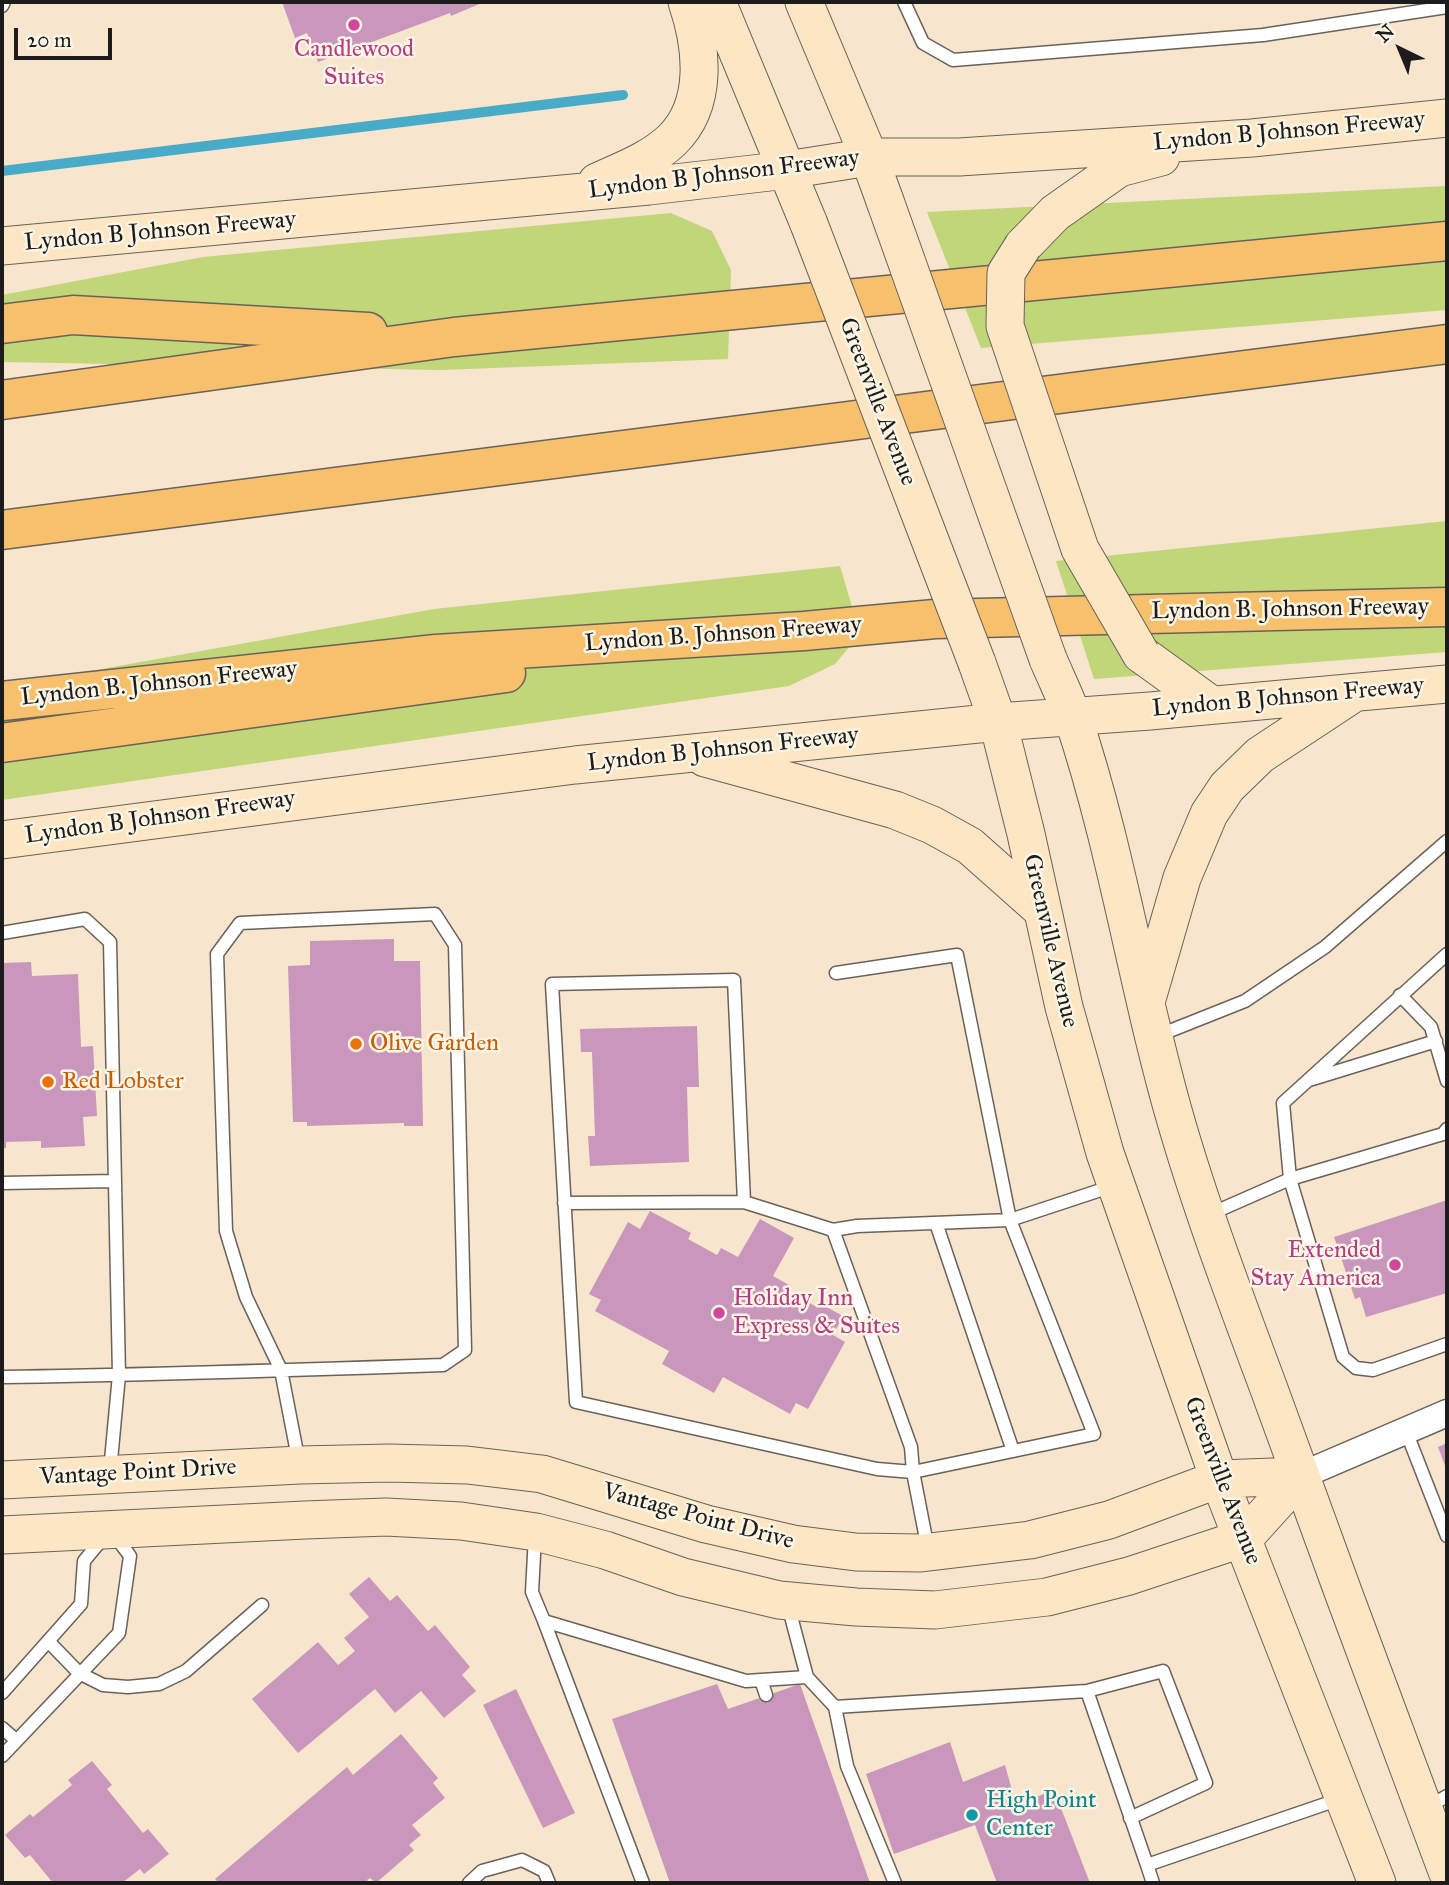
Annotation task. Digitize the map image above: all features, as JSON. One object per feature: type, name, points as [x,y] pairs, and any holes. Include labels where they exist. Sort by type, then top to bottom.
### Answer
[{"type":"highway","points":[[2,400],[453,337],[1447,241]]},
{"type":"highway","points":[[2,324],[73,315],[453,337]]},
{"type":"highway","points":[[2,530],[1447,344]]},
{"type":"highway","name":"Lyndon B. Johnson Freeway","points":[[2,701],[436,654],[804,631],[935,618],[1447,607]]},
{"type":"highway","points":[[2,743],[804,631]]},
{"type":"main road","points":[[574,193],[643,161],[673,139],[690,115],[699,86],[699,48],[688,2]]},
{"type":"main road","name":"Greenville Avenue","points":[[717,2],[809,224],[998,722],[1064,1007],[1116,1185],[1219,1479],[1377,1883]]},
{"type":"main road","points":[[804,2],[869,157],[1048,659],[1072,715],[1115,865],[1149,1020],[1178,1130],[1300,1476],[1436,1803],[1447,1871]]},
{"type":"main road","name":"Lyndon B Johnson Freeway","points":[[2,246],[574,193],[787,170],[869,157],[959,158],[1226,139],[1447,118]]},
{"type":"main road","points":[[1210,704],[1141,654],[1080,550],[1005,326],[1006,274],[1023,246],[1055,213],[1119,168],[1226,139]]},
{"type":"main road","name":"Lyndon B Johnson Freeway","points":[[2,840],[206,811],[687,753],[1072,715],[1150,711],[1447,684]]},
{"type":"main road","points":[[1149,1020],[1182,877],[1209,814],[1227,787],[1260,755],[1355,693]]},
{"type":"main road","points":[[687,753],[895,810],[932,825],[970,846],[1041,909]]},
{"type":"main road","name":"Vantage Point Drive","points":[[2,1480],[300,1465],[467,1465],[542,1474],[706,1524],[793,1544],[856,1552],[929,1553],[1030,1540],[1109,1520],[1219,1479],[1300,1476]]},
{"type":"main road","points":[[110,1474],[110,1530]]},
{"type":"main road","points":[[536,1532],[542,1474]]},
{"type":"main road","points":[[2,1535],[386,1517],[461,1521],[536,1532],[605,1550],[683,1577],[787,1601],[935,1610],[1047,1597],[1129,1576],[1244,1538],[1300,1476]]},
{"type":"street","points":[[1300,1476],[1447,1413]]},
{"type":"lane","points":[[904,2],[923,43],[953,60],[1263,35],[1447,7]]},
{"type":"lane","points":[[1149,1020],[1245,1001],[1325,947],[1447,841]]},
{"type":"lane","points":[[2,1377],[119,1375],[281,1370],[443,1365],[465,1350],[455,944],[435,914],[240,923],[217,954],[226,1231],[246,1297],[281,1370],[300,1465]]},
{"type":"lane","points":[[2,933],[85,919],[110,942],[119,1375],[110,1474]]},
{"type":"lane","points":[[1447,954],[1283,1103],[1290,1179],[1343,1357],[1356,1368],[1373,1370],[1447,1344]]},
{"type":"lane","points":[[744,1202],[734,980],[552,984],[576,1402],[877,1469],[913,1472],[1094,1434],[1010,1220],[957,955],[836,973]]},
{"type":"lane","points":[[1400,996],[1431,1027],[1447,1081]]},
{"type":"lane","points":[[1306,1081],[1436,1041]]},
{"type":"lane","points":[[1207,1216],[1290,1179],[1443,1134],[1447,1129]]},
{"type":"lane","points":[[2,1183],[115,1181]]},
{"type":"lane","points":[[564,1203],[744,1202],[832,1230],[857,1226],[1010,1220],[1116,1185]]},
{"type":"lane","points":[[936,1223],[1013,1451]]},
{"type":"lane","points":[[832,1230],[911,1447],[913,1472],[929,1553]]},
{"type":"lane","points":[[1406,1431],[1447,1536]]},
{"type":"lane","points":[[2,1693],[81,1604],[84,1561],[110,1530],[130,1556],[119,1633],[2,1756]]},
{"type":"lane","points":[[536,1532],[532,1592],[643,1883]]},
{"type":"lane","points":[[787,1601],[807,1677],[835,1707],[847,1766],[895,1883]]},
{"type":"lane","points":[[48,1641],[79,1673],[103,1685],[128,1687],[159,1684],[186,1671],[262,1605]]},
{"type":"lane","points":[[544,1621],[746,1681],[807,1677]]},
{"type":"lane","points":[[835,1707],[1087,1691],[1163,1671],[1206,1783],[1130,1818]]},
{"type":"lane","points":[[761,1680],[766,1695]]},
{"type":"lane","points":[[1087,1691],[1153,1883]]},
{"type":"lane","points":[[2,1728],[16,1740]]},
{"type":"lane","points":[[1147,1865],[1343,1797]]},
{"type":"lane","points":[[469,1883],[482,1871],[522,1860],[544,1871],[549,1883]]},
{"type":"green space","points":[[1447,186],[1447,310],[981,348],[927,212]]},
{"type":"green space","points":[[671,213],[712,231],[731,270],[728,359],[441,370],[2,362],[2,295],[203,257]]},
{"type":"green space","points":[[1447,521],[1447,652],[1094,679],[1056,561]]},
{"type":"green space","points":[[840,566],[860,634],[835,664],[789,686],[2,800],[2,687],[434,609]]},
{"type":"building","name":"Candlewood Suites","points":[[282,2],[484,2],[318,62],[307,33],[295,38]]},
{"type":"building","name":"Olive Garden","points":[[394,939],[394,961],[420,961],[423,1126],[404,1126],[404,1123],[307,1126],[307,1122],[293,1122],[288,966],[310,965],[310,941]]},
{"type":"building","name":"Red Lobster","points":[[31,962],[32,976],[78,974],[81,1047],[93,1046],[97,1116],[83,1117],[85,1146],[41,1148],[41,1141],[6,1142],[6,1148],[2,1148],[2,963]]},
{"type":"building","points":[[697,1026],[699,1087],[687,1087],[689,1162],[590,1166],[588,1136],[595,1136],[592,1052],[581,1052],[580,1029]]},
{"type":"building","name":"Extended Stay America","points":[[1447,1200],[1447,1293],[1366,1317],[1360,1297],[1355,1299],[1334,1237]]},
{"type":"building","name":"Holiday Inn Express & Suites","points":[[650,1211],[691,1233],[688,1239],[717,1255],[721,1248],[738,1257],[760,1219],[794,1238],[773,1276],[789,1285],[786,1291],[817,1307],[819,1303],[843,1316],[833,1335],[845,1342],[808,1409],[796,1403],[790,1414],[723,1377],[714,1393],[662,1364],[669,1351],[595,1311],[601,1300],[589,1294],[628,1222],[640,1229]]},
{"type":"building","points":[[1447,1443],[1447,1471],[1438,1447]]},
{"type":"building","points":[[369,1577],[390,1601],[397,1595],[428,1631],[435,1625],[470,1667],[462,1675],[476,1691],[444,1718],[421,1691],[395,1713],[375,1689],[298,1753],[252,1699],[318,1642],[338,1665],[355,1651],[344,1638],[369,1617],[349,1594]]},
{"type":"building","points":[[717,1684],[728,1709],[800,1684],[870,1883],[670,1883],[612,1719]]},
{"type":"building","points":[[516,1689],[575,1813],[543,1828],[483,1705]]},
{"type":"building","points":[[401,1734],[438,1778],[433,1783],[445,1798],[412,1825],[421,1835],[409,1845],[414,1850],[376,1883],[370,1878],[367,1880],[370,1883],[219,1883],[215,1879],[347,1767],[353,1775]]},
{"type":"building","name":"High Point Center","points":[[950,1742],[963,1782],[1005,1765],[1016,1805],[1054,1790],[1090,1883],[997,1883],[975,1825],[894,1854],[866,1774]]},
{"type":"building","points":[[92,1761],[112,1785],[107,1789],[143,1833],[148,1829],[169,1854],[144,1874],[140,1869],[122,1883],[53,1883],[30,1855],[25,1858],[5,1835],[30,1814],[33,1817],[72,1785],[68,1780]]},
{"type":"waterway","points":[[2,171],[623,95]]},
{"type":"place","name":"Candlewood Suites","points":[[354,25]]},
{"type":"place","name":"Olive Garden","points":[[356,1044]]},
{"type":"place","name":"Red Lobster","points":[[48,1082]]},
{"type":"place","name":"Extended Stay America","points":[[1395,1265]]},
{"type":"place","name":"Holiday Inn Express & Suites","points":[[719,1313]]},
{"type":"place","name":"High Point Center","points":[[972,1815]]}]
